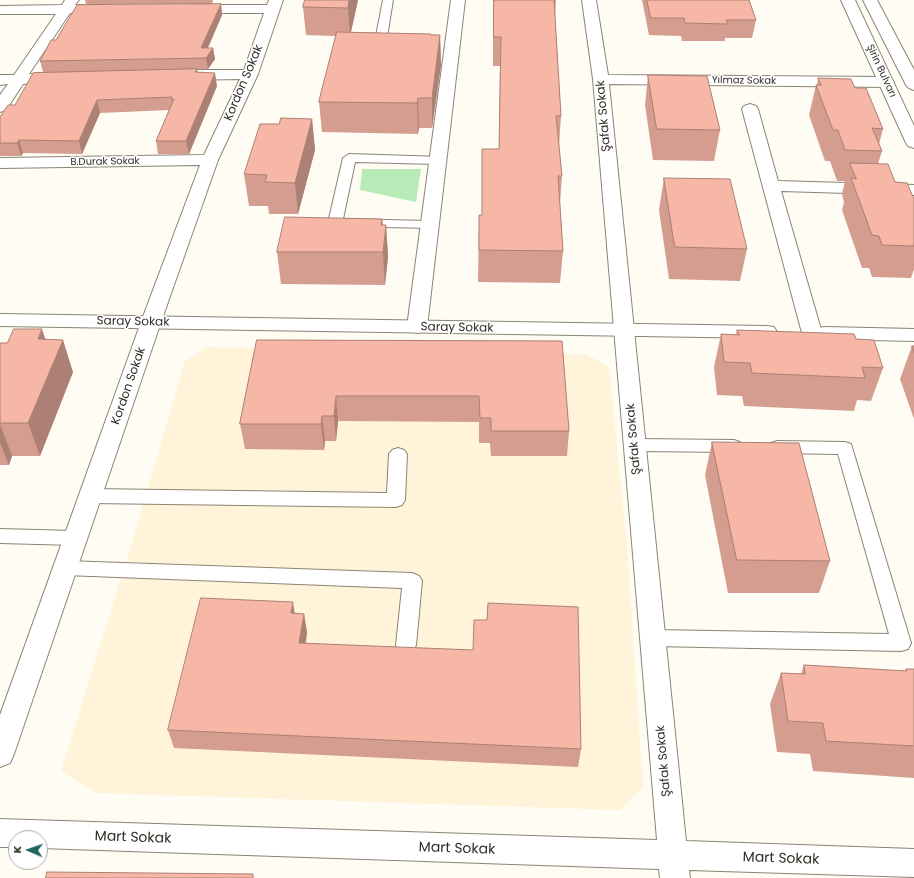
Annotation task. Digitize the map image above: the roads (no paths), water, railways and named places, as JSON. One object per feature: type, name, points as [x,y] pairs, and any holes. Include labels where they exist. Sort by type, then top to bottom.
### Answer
[{"type":"street","points":[[418,327],[438,160],[445,47],[458,0]]},
{"type":"street","name":"Şafak Sokak","points":[[589,0],[601,79],[674,867]]},
{"type":"street","name":"Şirin Bulvarı","points":[[848,0],[914,143]]},
{"type":"street","name":"Şirin Bulvarı","points":[[870,0],[914,83]]},
{"type":"street","points":[[0,10],[70,4],[115,9]]},
{"type":"street","points":[[0,107],[70,4]]},
{"type":"street","points":[[179,9],[274,4]]},
{"type":"street","name":"Kordon Sokak","points":[[0,754],[151,322],[210,160],[250,74],[274,4]]},
{"type":"street","points":[[172,75],[250,74]]},
{"type":"street","points":[[0,80],[72,78]]},
{"type":"street","name":"Yılmaz Sokak","points":[[601,79],[886,82]]},
{"type":"street","points":[[750,109],[772,186],[799,333]]},
{"type":"street","name":"B.Durak Sokak","points":[[0,162],[83,163],[210,160]]},
{"type":"street","points":[[772,186],[914,190]]},
{"type":"street","name":"Saray Sokak","points":[[0,320],[914,335]]},
{"type":"street","name":"Mart Sokak","points":[[0,833],[674,867],[914,863]]},
{"type":"lane","points":[[388,0],[380,46],[402,47]]},
{"type":"lane","points":[[430,225],[335,223],[349,158],[438,160]]},
{"type":"lane","points":[[635,444],[845,448],[901,643],[653,638]]},
{"type":"lane","points":[[90,496],[396,500],[398,454]]},
{"type":"lane","points":[[0,536],[75,538]]},
{"type":"lane","points":[[65,568],[412,581],[406,645]]}]
